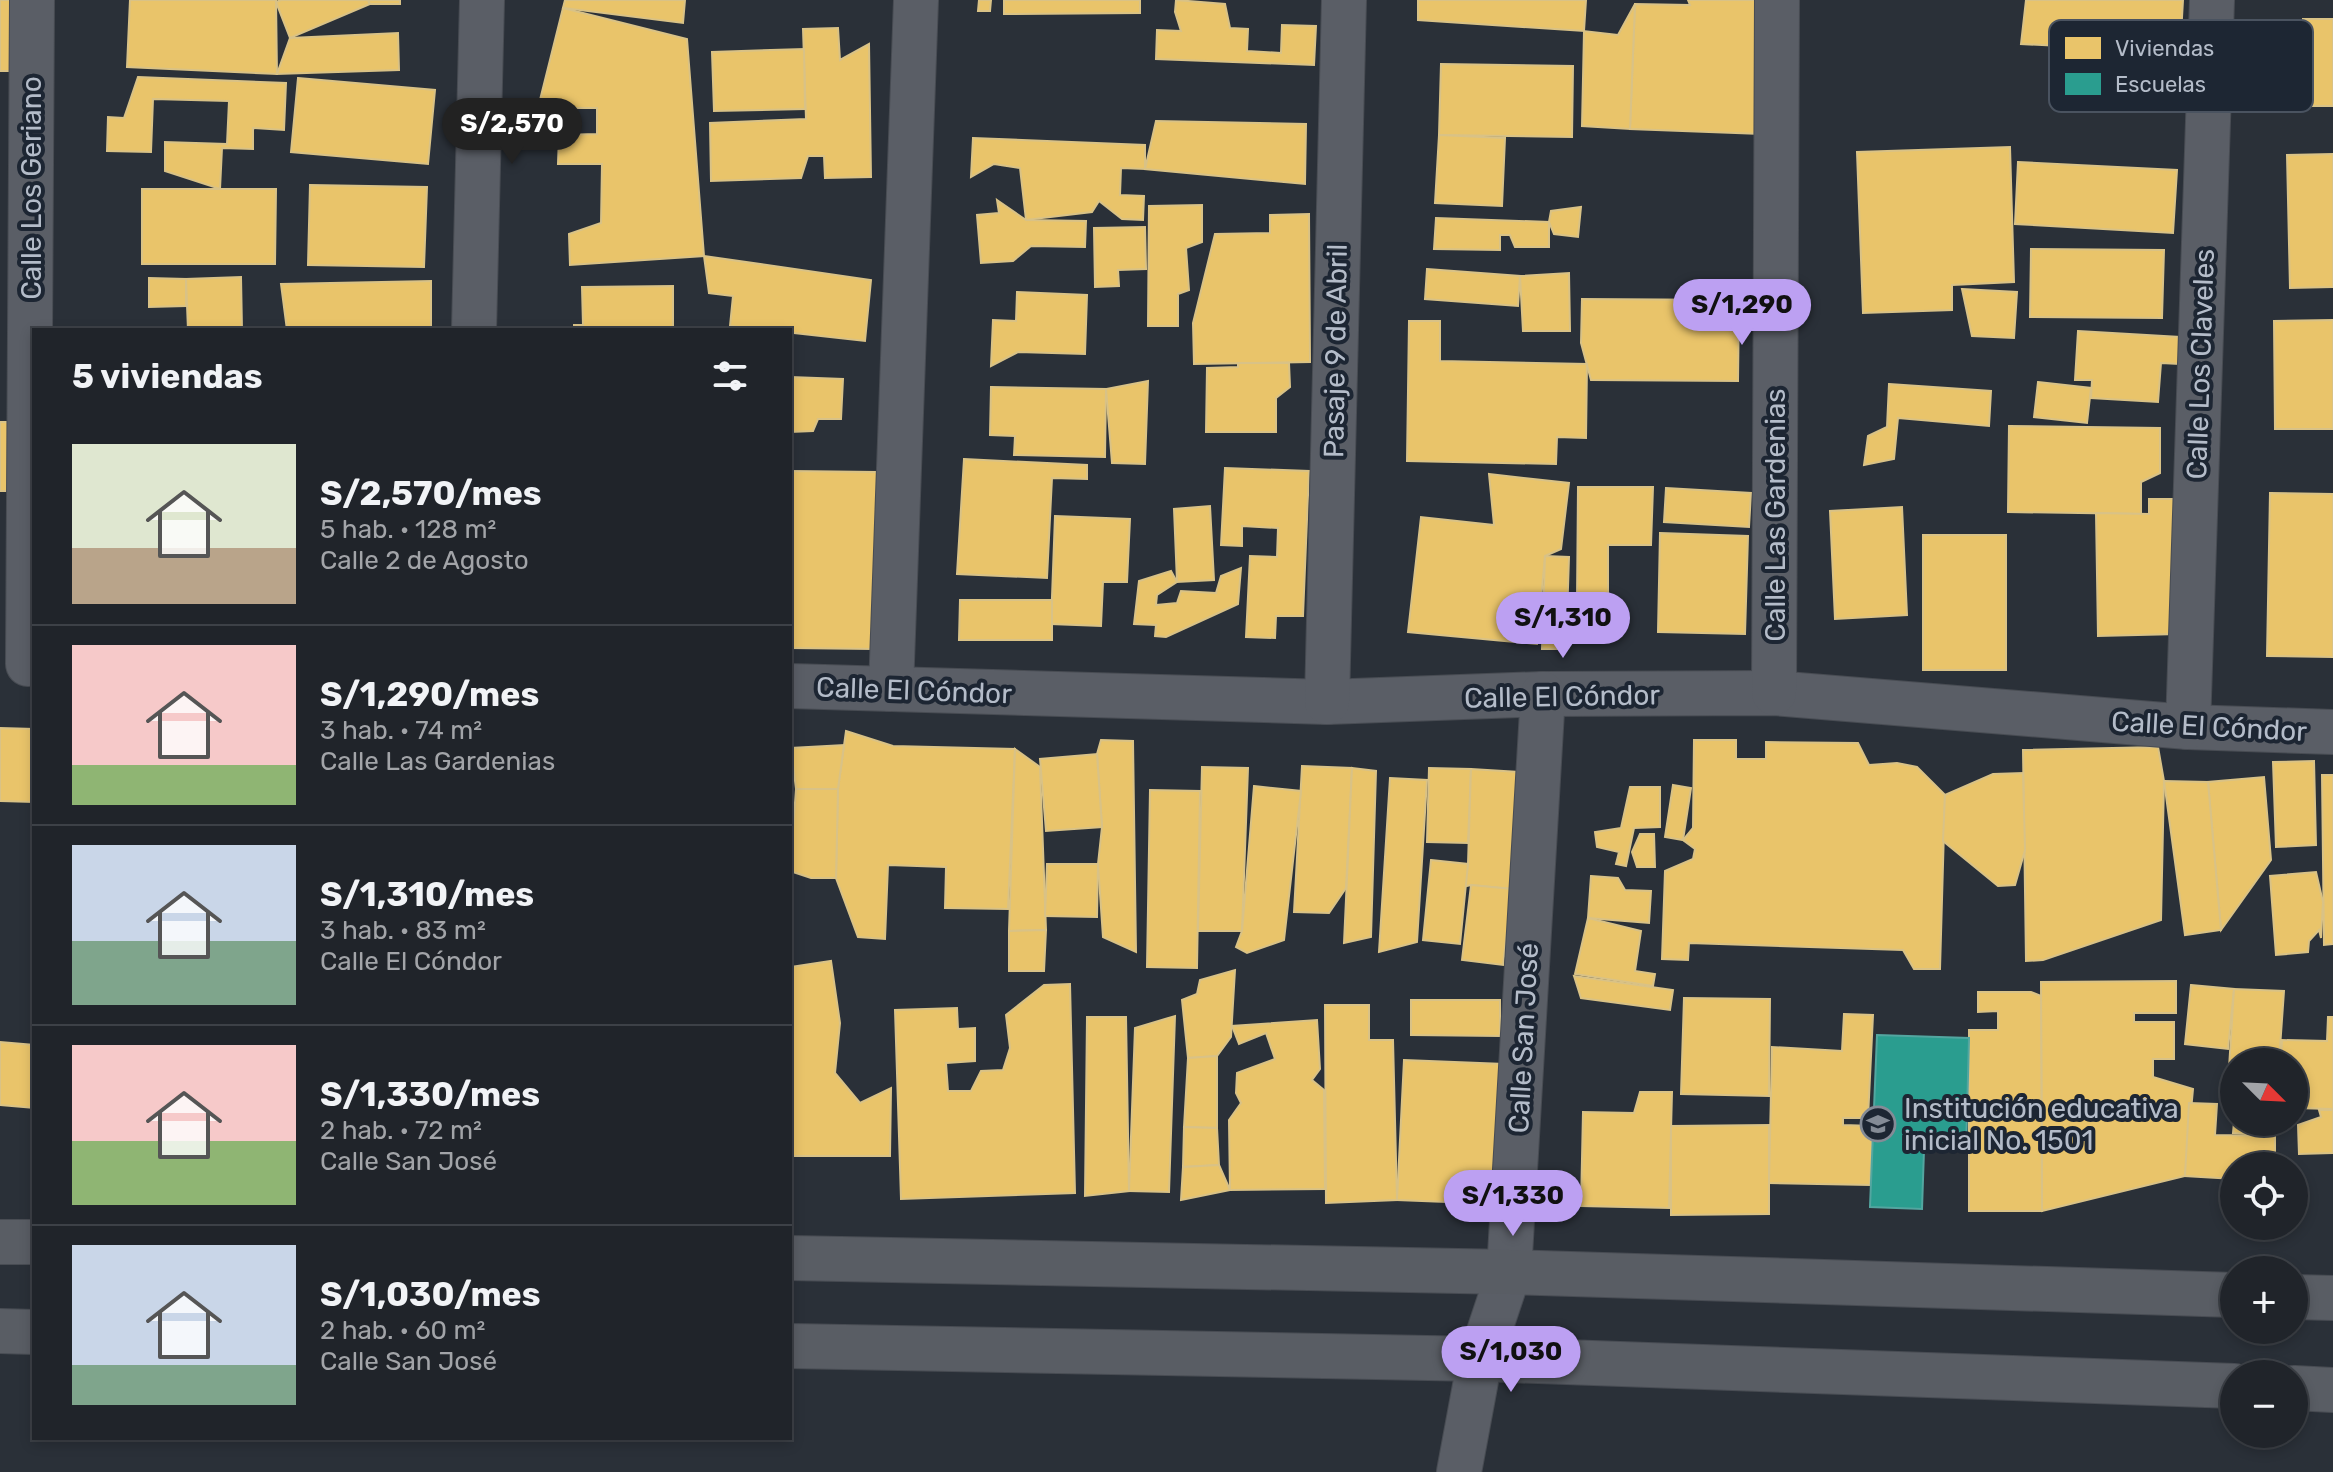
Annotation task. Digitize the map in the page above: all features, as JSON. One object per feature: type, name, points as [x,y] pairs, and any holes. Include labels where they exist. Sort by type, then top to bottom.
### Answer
[{"type":"street","name":"Calle Los Geriano","points":[[21,663],[32,0]]},
{"type":"street","points":[[474,328],[482,0]]},
{"type":"street","points":[[891,689],[916,0]]},
{"type":"street","name":"Pasaje 9 de Abril","points":[[1327,702],[1344,0]]},
{"type":"street","name":"Calle Las Gardenias","points":[[1774,693],[1777,0]]},
{"type":"street","name":"Calle Los Claveles","points":[[2211,20],[2212,0]]},
{"type":"street","name":"Calle Los Claveles","points":[[2188,727],[2208,112]]},
{"type":"street","name":"Calle El Cóndor","points":[[792,686],[1327,702],[1543,694],[1774,693],[2188,727],[2333,732]]},
{"type":"street","name":"Calle San José","points":[[1459,1472],[1480,1359],[1509,1272],[1543,694]]},
{"type":"street","points":[[0,1242],[32,1242]]},
{"type":"street","points":[[792,1258],[1509,1272],[2220,1295]]},
{"type":"street","points":[[2308,1297],[2333,1298]]},
{"type":"street","points":[[0,1331],[32,1332]]},
{"type":"street","points":[[792,1346],[1480,1359],[2220,1385]]},
{"type":"street","points":[[2308,1389],[2333,1390]]},
{"type":"building: Viviendas","points":[[0,0],[17,0],[14,71],[0,71]]},
{"type":"building: Viviendas","points":[[130,0],[276,0],[277,74],[127,67]]},
{"type":"building: Viviendas","points":[[368,0],[370,4],[290,38],[276,2]]},
{"type":"building: Viviendas","points":[[368,0],[400,0],[400,4],[370,4]]},
{"type":"building: Viviendas","points":[[565,0],[685,0],[683,23],[563,8]]},
{"type":"building: Viviendas","points":[[979,0],[991,0],[990,11],[978,11]]},
{"type":"building: Viviendas","points":[[1004,0],[1140,0],[1140,13],[1004,14]]},
{"type":"building: Viviendas","points":[[1176,0],[1225,4],[1230,28],[1248,29],[1247,51],[1281,53],[1282,25],[1316,26],[1314,65],[1156,59],[1157,30],[1181,31],[1175,12]]},
{"type":"building: Viviendas","points":[[1418,0],[1586,0],[1584,31],[1418,20]]},
{"type":"building: Viviendas","points":[[1688,0],[1764,0],[1761,134],[1630,129],[1635,4],[1690,5]]},
{"type":"building: Viviendas","points":[[2026,0],[2183,0],[2182,20],[2049,20],[2049,45],[2021,44]]},
{"type":"building: Viviendas","points":[[1635,4],[1630,129],[1582,126],[1584,31],[1618,35]]},
{"type":"building: Viviendas","points":[[563,8],[687,39],[704,256],[570,265],[569,234],[601,223],[602,164],[558,164],[559,135],[597,134],[597,108],[538,108]]},
{"type":"building: Viviendas","points":[[2333,19],[2333,106],[2313,106],[2313,20],[2303,20]]},
{"type":"building: Viviendas","points":[[838,28],[840,60],[869,44],[871,177],[825,178],[824,156],[808,156],[801,178],[711,181],[710,123],[806,119],[803,29]]},
{"type":"building: Viviendas","points":[[398,33],[399,70],[277,74],[290,38]]},
{"type":"building: Viviendas","points":[[804,49],[805,109],[714,111],[712,52]]},
{"type":"building: Viviendas","points":[[1441,64],[1573,66],[1572,137],[1439,135]]},
{"type":"building: Viviendas","points":[[138,77],[286,83],[284,130],[253,128],[253,149],[222,148],[220,189],[165,171],[165,142],[227,144],[229,101],[153,99],[151,152],[107,151],[108,117],[124,118]]},
{"type":"building: Viviendas","points":[[298,78],[435,90],[428,164],[291,152]]},
{"type":"building: Viviendas","points":[[1156,121],[1306,124],[1305,184],[1145,169]]},
{"type":"building: Viviendas","points":[[1439,135],[1505,138],[1502,206],[1435,203]]},
{"type":"building: Viviendas","points":[[973,138],[1145,145],[1145,169],[1121,168],[1120,195],[1144,196],[1143,220],[1122,219],[1099,201],[1092,212],[1026,220],[1020,168],[994,164],[971,177]]},
{"type":"building: Viviendas","points":[[2010,147],[2014,282],[1952,285],[1952,310],[1863,313],[1857,152]]},
{"type":"building: Viviendas","points":[[2333,154],[2333,287],[2290,288],[2287,155]]},
{"type":"building: Viviendas","points":[[2018,162],[2177,170],[2173,233],[2015,224]]},
{"type":"building: Viviendas","points":[[310,185],[427,187],[424,267],[308,265]]},
{"type":"building: Viviendas","points":[[142,189],[276,189],[275,264],[142,264]]},
{"type":"building: Viviendas","points":[[997,200],[1026,220],[1086,221],[1085,247],[1031,246],[1013,261],[981,263],[977,215],[999,213]]},
{"type":"building: Viviendas","points":[[1202,205],[1202,242],[1186,248],[1189,290],[1178,294],[1178,326],[1148,326],[1149,206]]},
{"type":"building: Viviendas","points":[[1581,207],[1578,237],[1554,234],[1549,222],[1551,211]]},
{"type":"building: Viviendas","points":[[1309,214],[1310,362],[1194,364],[1193,323],[1215,234],[1270,233],[1270,215]]},
{"type":"building: Viviendas","points":[[1436,218],[1549,222],[1549,247],[1515,247],[1510,235],[1500,235],[1500,250],[1434,249]]},
{"type":"building: Viviendas","points":[[1145,227],[1146,269],[1118,270],[1119,286],[1095,287],[1094,228]]},
{"type":"building: Viviendas","points":[[2031,249],[2164,250],[2162,318],[2030,317]]},
{"type":"building: Viviendas","points":[[704,256],[871,280],[865,341],[792,333],[792,328],[730,326],[733,296],[709,293]]},
{"type":"building: Viviendas","points":[[1427,269],[1520,276],[1518,306],[1425,299]]},
{"type":"building: Viviendas","points":[[1569,273],[1570,331],[1523,331],[1520,276]]},
{"type":"building: Viviendas","points":[[241,277],[242,328],[188,328],[186,279]]},
{"type":"building: Viviendas","points":[[149,278],[186,279],[186,306],[149,307]]},
{"type":"building: Viviendas","points":[[431,281],[431,328],[287,328],[281,284]]},
{"type":"building: Viviendas","points":[[673,286],[673,328],[574,328],[574,325],[583,325],[582,287]]},
{"type":"building: Viviendas","points":[[1962,289],[2017,292],[2014,338],[1972,336]]},
{"type":"building: Viviendas","points":[[1017,292],[1087,295],[1085,354],[1018,352],[991,366],[993,320],[1016,321]]},
{"type":"building: Viviendas","points":[[1582,299],[1739,300],[1738,381],[1591,380],[1581,343]]},
{"type":"building: Viviendas","points":[[2333,320],[2333,429],[2275,429],[2274,321]]},
{"type":"building: Viviendas","points":[[1409,321],[1440,321],[1440,361],[1587,364],[1586,438],[1557,437],[1556,464],[1407,461]]},
{"type":"building: Viviendas","points":[[2078,331],[2180,337],[2179,364],[2161,363],[2158,402],[2091,398],[2092,380],[2075,380]]},
{"type":"building: Viviendas","points":[[1238,363],[1289,363],[1290,387],[1276,398],[1276,432],[1206,432],[1207,368],[1238,367]]},
{"type":"building: Viviendas","points":[[792,377],[843,379],[841,419],[818,419],[813,431],[792,432]]},
{"type":"building: Viviendas","points":[[1148,381],[1145,464],[1112,463],[1106,389]]},
{"type":"building: Viviendas","points":[[2038,382],[2091,388],[2087,423],[2034,417]]},
{"type":"building: Viviendas","points":[[1889,384],[1991,391],[1989,426],[1898,418],[1894,459],[1864,465],[1868,436],[1887,427]]},
{"type":"building: Viviendas","points":[[991,387],[1106,389],[1105,457],[1014,455],[1015,436],[990,435]]},
{"type":"building: Viviendas","points":[[0,422],[11,422],[9,491],[0,491]]},
{"type":"building: Viviendas","points":[[2009,426],[2160,428],[2160,473],[2141,482],[2141,514],[2008,512]]},
{"type":"building: Viviendas","points":[[964,459],[1087,465],[1087,479],[1052,478],[1047,578],[957,574]]},
{"type":"building: Viviendas","points":[[1225,468],[1309,471],[1303,616],[1276,616],[1275,638],[1246,637],[1250,556],[1277,557],[1278,528],[1242,526],[1242,546],[1221,545]]},
{"type":"building: Viviendas","points":[[792,471],[877,472],[873,649],[792,648]]},
{"type":"building: Viviendas","points":[[1489,474],[1569,483],[1561,549],[1545,556],[1537,644],[1408,632],[1421,517],[1494,525]]},
{"type":"building: Viviendas","points":[[1578,487],[1653,487],[1651,545],[1608,545],[1608,602],[1577,602]]},
{"type":"building: Viviendas","points":[[1666,488],[1751,493],[1749,527],[1664,522]]},
{"type":"building: Viviendas","points":[[2270,493],[2333,494],[2333,657],[2267,656]]},
{"type":"building: Viviendas","points":[[2149,499],[2177,499],[2178,634],[2098,636],[2096,513],[2149,514]]},
{"type":"building: Viviendas","points":[[1210,506],[1214,580],[1177,582],[1174,509]]},
{"type":"building: Viviendas","points":[[1902,507],[1907,615],[1835,619],[1830,511]]},
{"type":"building: Viviendas","points":[[1055,516],[1130,519],[1127,582],[1103,582],[1101,626],[1051,624]]},
{"type":"building: Viviendas","points":[[1660,533],[1748,536],[1745,634],[1658,632]]},
{"type":"building: Viviendas","points":[[1923,535],[2006,535],[2006,670],[1923,670]]},
{"type":"building: Viviendas","points":[[1545,556],[1569,557],[1566,649],[1542,649]]},
{"type":"building: Viviendas","points":[[1241,568],[1238,604],[1166,637],[1155,636],[1156,625],[1134,624],[1139,581],[1171,571],[1177,582],[1157,595],[1156,605],[1177,603],[1181,591],[1216,593],[1221,576]]},
{"type":"building: Viviendas","points":[[960,600],[1052,600],[1052,640],[959,640]]},
{"type":"building: Viviendas","points":[[0,728],[32,729],[32,802],[0,801]]},
{"type":"building: Viviendas","points":[[846,731],[893,746],[1015,749],[1008,909],[945,908],[946,867],[888,865],[885,939],[858,937],[836,878],[838,789]]},
{"type":"building: Viviendas","points":[[1101,740],[1133,741],[1136,952],[1103,937],[1098,864],[1102,827],[1097,754]]},
{"type":"building: Viviendas","points":[[1694,740],[1736,740],[1736,759],[1766,759],[1766,742],[1858,743],[1869,765],[1897,763],[1917,767],[1945,795],[1940,969],[1914,969],[1903,950],[1689,943],[1688,960],[1662,959],[1665,871],[1693,859],[1695,849],[1683,840],[1693,828]]},
{"type":"building: Viviendas","points":[[844,745],[838,789],[796,789],[792,748]]},
{"type":"building: Viviendas","points":[[2158,747],[2164,781],[2161,920],[2043,960],[2026,961],[2023,750]]},
{"type":"building: Viviendas","points":[[1015,749],[1040,767],[1046,930],[1009,931]]},
{"type":"building: Viviendas","points":[[1097,754],[1102,827],[1046,831],[1040,759]]},
{"type":"building: Viviendas","points":[[2314,761],[2316,845],[2276,847],[2273,762]]},
{"type":"building: Viviendas","points":[[1302,766],[1352,768],[1346,888],[1329,913],[1294,912]]},
{"type":"building: Viviendas","points":[[1202,767],[1248,768],[1242,931],[1198,931]]},
{"type":"building: Viviendas","points":[[1352,768],[1376,771],[1371,937],[1344,943]]},
{"type":"building: Viviendas","points":[[1429,768],[1471,769],[1468,843],[1427,842]]},
{"type":"building: Viviendas","points":[[1471,769],[1519,772],[1512,889],[1463,887],[1468,864]]},
{"type":"building: Viviendas","points":[[2023,773],[2025,850],[2015,885],[1998,886],[1943,841],[1945,795],[1993,774]]},
{"type":"building: Viviendas","points":[[2322,775],[2333,775],[2333,944],[2324,945]]},
{"type":"building: Viviendas","points":[[2264,777],[2271,860],[2221,930],[2208,782]]},
{"type":"building: Viviendas","points":[[1390,778],[1427,780],[1417,942],[1379,952]]},
{"type":"building: Viviendas","points":[[2164,781],[2208,782],[2221,930],[2185,935]]},
{"type":"building: Viviendas","points":[[1673,785],[1691,788],[1683,840],[1665,837]]},
{"type":"building: Viviendas","points":[[1254,786],[1301,791],[1284,940],[1247,953],[1236,947],[1242,931]]},
{"type":"building: Viviendas","points":[[1630,787],[1660,787],[1660,827],[1634,828],[1626,866],[1616,864],[1619,852],[1597,847],[1595,832],[1621,828]]},
{"type":"building: Viviendas","points":[[796,789],[838,789],[836,878],[811,878],[792,872]]},
{"type":"building: Viviendas","points":[[1150,790],[1200,791],[1197,968],[1147,967]]},
{"type":"building: Viviendas","points":[[1640,834],[1654,834],[1655,867],[1637,867],[1632,852]]},
{"type":"building: Viviendas","points":[[1431,860],[1468,864],[1460,944],[1423,940]]},
{"type":"building: Viviendas","points":[[1047,864],[1098,864],[1097,917],[1045,916]]},
{"type":"building: Viviendas","points":[[2316,872],[2323,902],[2321,938],[2319,930],[2309,941],[2308,952],[2276,955],[2270,876]]},
{"type":"building: Viviendas","points":[[1591,876],[1618,878],[1625,890],[1651,891],[1649,923],[1588,918]]},
{"type":"building: Viviendas","points":[[1471,885],[1512,889],[1503,965],[1462,960]]},
{"type":"building: Viviendas","points":[[1588,918],[1641,931],[1635,971],[1655,974],[1653,986],[1575,974]]},
{"type":"building: Viviendas","points":[[1046,930],[1044,971],[1009,971],[1009,931]]},
{"type":"building: Viviendas","points":[[831,961],[840,1023],[835,1073],[860,1103],[891,1088],[890,1156],[792,1156],[792,967]]},
{"type":"building: Viviendas","points":[[1235,970],[1231,1037],[1217,1056],[1188,1058],[1182,1000],[1197,994],[1200,980]]},
{"type":"building: Viviendas","points":[[1574,976],[1673,990],[1670,1010],[1581,998]]},
{"type":"building: Viviendas","points":[[2176,981],[2176,1013],[2134,1013],[2134,1022],[2174,1022],[2174,1059],[2153,1059],[2153,1077],[2193,1089],[2185,1176],[2042,1211],[2041,982]]},
{"type":"building: Viviendas","points":[[1070,984],[1075,1193],[901,1199],[895,1010],[957,1008],[958,1029],[975,1028],[975,1061],[946,1063],[948,1091],[971,1091],[981,1071],[1003,1070],[1010,1048],[1006,1015],[1044,985]]},
{"type":"building: Viviendas","points":[[2191,985],[2234,989],[2228,1048],[2185,1044]]},
{"type":"building: Viviendas","points":[[2234,989],[2284,991],[2280,1048],[2230,1048]]},
{"type":"building: Viviendas","points":[[1978,992],[2031,992],[2041,996],[2042,1211],[1969,1211],[1969,1030],[1998,1030],[1998,1011],[1978,1012]]},
{"type":"building: Viviendas","points":[[1684,998],[1770,999],[1769,1096],[1681,1094]]},
{"type":"building: Viviendas","points":[[1411,1000],[1500,1000],[1500,1036],[1411,1035]]},
{"type":"building: Viviendas","points":[[1325,1005],[1369,1005],[1369,1040],[1393,1040],[1397,1200],[1326,1203]]},
{"type":"building: Viviendas","points":[[1844,1014],[1873,1015],[1868,1118],[1843,1118],[1843,1125],[1873,1126],[1870,1185],[1769,1183],[1772,1047],[1842,1051]]},
{"type":"building: Viviendas","points":[[1175,1016],[1169,1192],[1129,1191],[1135,1028]]},
{"type":"building: Viviendas","points":[[1087,1017],[1126,1017],[1129,1191],[1085,1196]]},
{"type":"building: Viviendas","points":[[2328,1017],[2333,1017],[2333,1109],[2308,1108],[2308,1048],[2282,1048],[2282,1040],[2327,1041]]},
{"type":"building: Viviendas","points":[[1317,1020],[1320,1069],[1312,1080],[1324,1090],[1325,1189],[1230,1190],[1229,1120],[1241,1103],[1236,1093],[1237,1073],[1275,1059],[1266,1033],[1239,1044],[1232,1026]]},
{"type":"building: Viviendas","points":[[0,1042],[32,1045],[32,1108],[0,1105]]},
{"type":"building: Viviendas","points":[[1217,1056],[1217,1128],[1184,1127],[1188,1058]]},
{"type":"building: Viviendas","points":[[1404,1060],[1504,1064],[1498,1204],[1397,1200]]},
{"type":"building: Viviendas","points":[[1640,1092],[1672,1092],[1669,1208],[1581,1206],[1583,1112],[1634,1113]]},
{"type":"building: Viviendas","points":[[2189,1103],[2217,1104],[2215,1135],[2275,1136],[2275,1152],[2220,1152],[2220,1178],[2185,1176]]},
{"type":"building: Viviendas","points":[[2319,1110],[2333,1110],[2333,1153],[2299,1152],[2298,1136],[2308,1136],[2308,1122],[2321,1117]]},
{"type":"building: Viviendas","points":[[1769,1125],[1769,1214],[1671,1215],[1671,1126]]},
{"type":"building: Viviendas","points":[[1184,1127],[1217,1128],[1219,1165],[1183,1167]]},
{"type":"building: Viviendas","points":[[1219,1165],[1230,1190],[1181,1200],[1183,1167]]},
{"type":"building: Escuelas","points":[[1877,1035],[1969,1038],[1966,1151],[1924,1150],[1922,1209],[1870,1207]]},
{"type":"place","name":"Institución educativa inicial No. 1501","points":[[1878,1124]]}]
